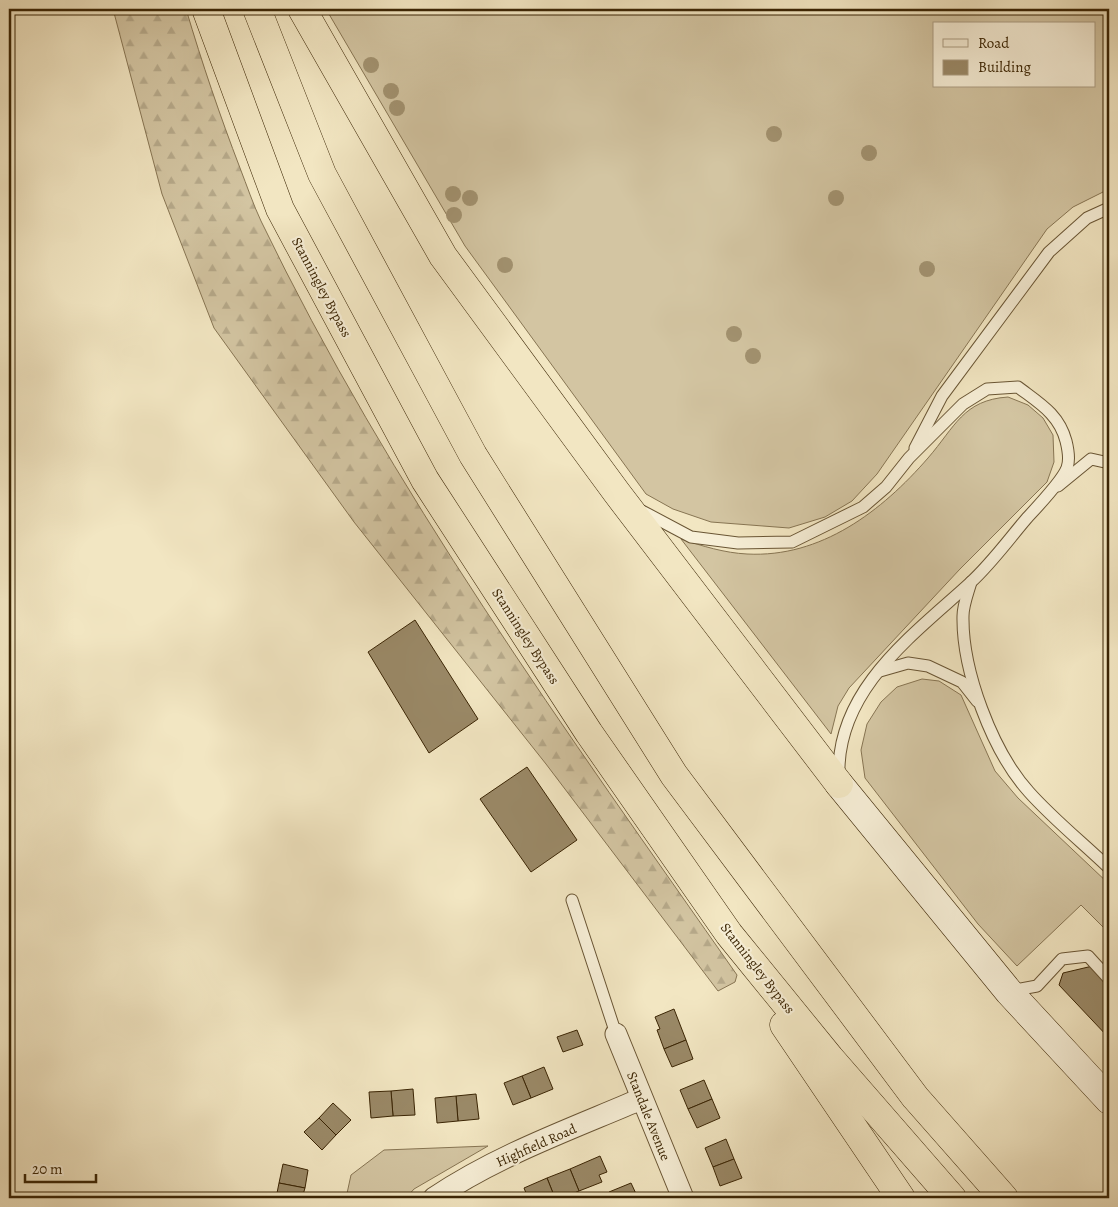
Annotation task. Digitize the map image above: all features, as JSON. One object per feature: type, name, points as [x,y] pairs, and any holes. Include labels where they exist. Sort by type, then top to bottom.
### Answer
[{"type":"highway","name":"Stanningley Bypass","points":[[206,9],[280,210],[425,480],[589,733],[730,934],[830,1058],[952,1198]]},
{"type":"highway","points":[[257,9],[322,174],[463,438],[663,758],[915,1097],[1004,1198]]},
{"type":"highway","points":[[302,9],[443,256],[617,492],[839,784]]},
{"type":"highway","points":[[730,934],[798,1049],[901,1198]]},
{"type":"main road","points":[[839,784],[1009,992],[1109,1100]]},
{"type":"street","name":"Standale Avenue","points":[[616,1034],[683,1198]]},
{"type":"street","name":"Highfield Road","points":[[434,1198],[466,1177],[508,1156],[641,1099]]},
{"type":"lane","points":[[909,458],[942,396],[1049,252],[1086,218],[1109,208]]},
{"type":"lane","points":[[617,492],[650,517],[691,537],[738,543],[792,542],[863,507],[886,487],[909,458],[963,404],[987,389],[1018,387],[1047,409],[1062,426],[1069,450],[1067,468],[1046,497],[971,582],[909,636],[861,694],[841,742],[839,784]]},
{"type":"lane","points":[[1046,497],[1091,459],[1109,463]]},
{"type":"lane","points":[[971,582],[963,613],[964,637],[981,707],[998,745],[1028,791],[1109,868]]},
{"type":"lane","points":[[880,671],[908,663],[928,666],[962,682],[981,707]]},
{"type":"lane","points":[[572,900],[616,1034]]},
{"type":"lane","points":[[1009,992],[1037,986],[1062,959],[1088,956],[1109,979]]},
{"type":"green space","points":[[113,9],[186,9],[218,109],[258,215],[312,320],[366,418],[423,513],[484,607],[609,792],[737,975],[735,982],[718,991],[546,764],[354,522],[214,328],[162,194]]},
{"type":"green space","points":[[326,9],[1109,9],[1109,189],[1073,207],[1047,229],[877,474],[852,501],[825,517],[789,528],[711,522],[673,509],[646,494],[465,246]]},
{"type":"green space","points":[[1008,397],[1028,405],[1043,418],[1053,435],[1054,462],[1047,482],[960,569],[849,688],[838,706],[831,734],[681,539],[722,551],[747,554],[774,553],[800,548],[825,539],[870,513],[891,496],[910,478],[953,426],[970,409],[980,403]]},
{"type":"green space","points":[[922,679],[939,681],[961,695],[995,771],[1018,798],[1109,884],[1109,933],[1081,905],[1017,966],[978,924],[865,778],[861,750],[867,724],[881,702],[897,687]]},
{"type":"green space","points":[[488,1146],[414,1189],[406,1198],[346,1198],[351,1175],[384,1150]]},
{"type":"building","points":[[415,620],[478,719],[429,753],[368,652]]},
{"type":"building","points":[[527,767],[577,840],[531,872],[480,799]]},
{"type":"building","points":[[1101,964],[1109,966],[1109,1038],[1059,985],[1063,973]]},
{"type":"building","points":[[674,1009],[686,1040],[664,1049],[657,1030],[660,1029],[655,1017]]},
{"type":"building","points":[[577,1030],[583,1045],[563,1052],[557,1037]]},
{"type":"building","points":[[686,1040],[693,1059],[672,1067],[664,1049]]},
{"type":"building","points":[[544,1067],[553,1089],[531,1098],[522,1076]]},
{"type":"building","points":[[522,1076],[531,1098],[513,1105],[504,1083]]},
{"type":"building","points":[[704,1080],[712,1099],[688,1109],[680,1090]]},
{"type":"building","points":[[413,1089],[415,1115],[393,1116],[391,1091]]},
{"type":"building","points":[[391,1091],[393,1116],[371,1118],[369,1092]]},
{"type":"building","points":[[476,1094],[479,1119],[458,1121],[456,1096]]},
{"type":"building","points":[[456,1096],[458,1121],[437,1123],[435,1098]]},
{"type":"building","points":[[712,1099],[720,1118],[697,1128],[688,1109]]},
{"type":"building","points":[[333,1103],[351,1120],[336,1135],[319,1118]]},
{"type":"building","points":[[319,1118],[336,1135],[322,1150],[304,1132]]},
{"type":"building","points":[[726,1139],[734,1159],[713,1167],[705,1148]]},
{"type":"building","points":[[600,1156],[607,1172],[599,1175],[602,1182],[579,1191],[570,1169]]},
{"type":"building","points":[[734,1159],[742,1178],[720,1186],[713,1167]]},
{"type":"building","points":[[283,1164],[308,1170],[305,1188],[279,1183]]},
{"type":"building","points":[[570,1169],[579,1191],[562,1198],[555,1198],[547,1178]]},
{"type":"building","points":[[547,1178],[555,1198],[528,1198],[524,1188]]},
{"type":"building","points":[[279,1183],[305,1188],[302,1198],[276,1198]]},
{"type":"building","points":[[631,1183],[638,1198],[612,1198],[609,1192]]}]
